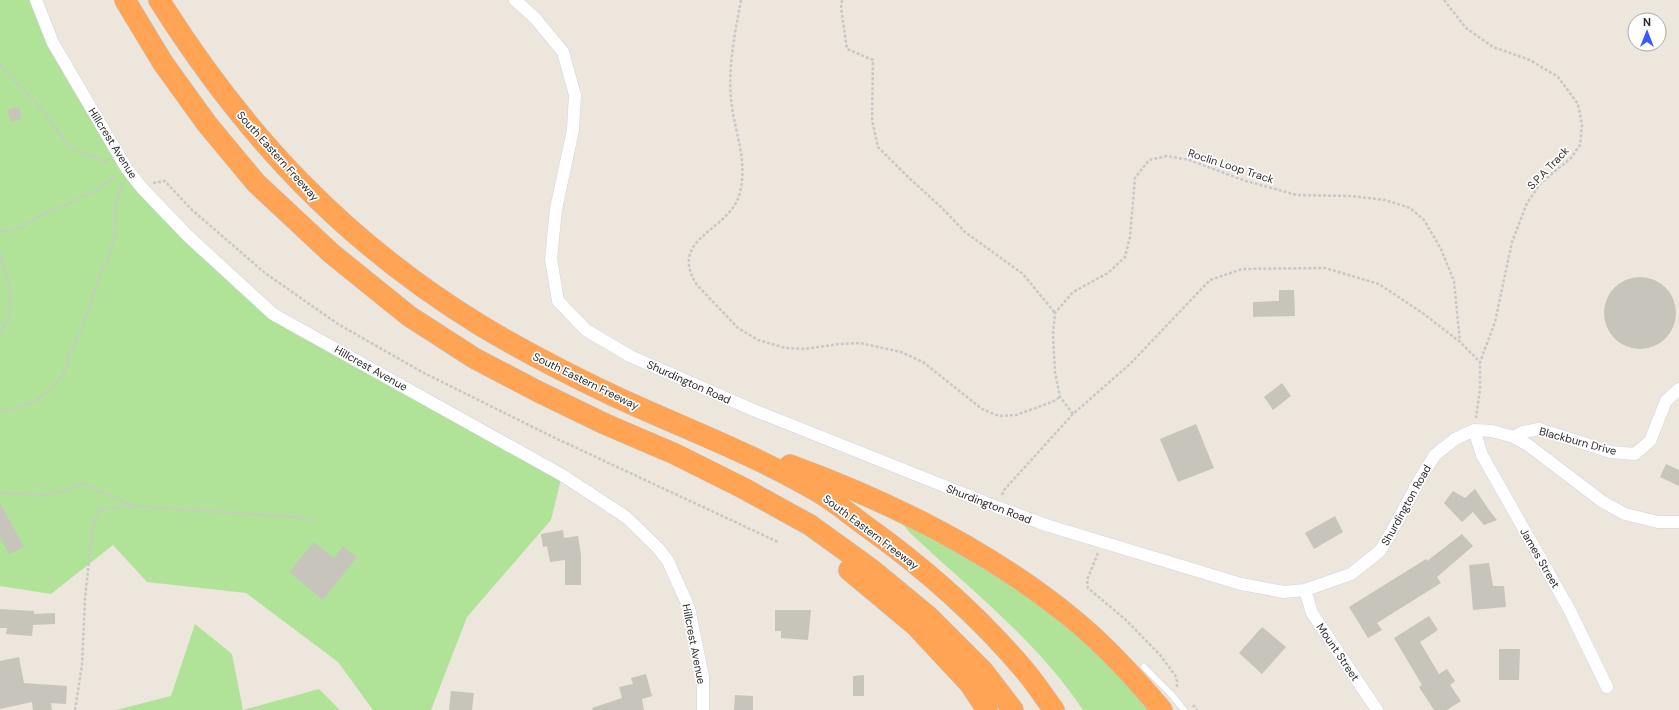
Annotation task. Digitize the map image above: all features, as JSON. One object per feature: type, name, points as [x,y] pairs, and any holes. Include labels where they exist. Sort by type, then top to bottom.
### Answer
[{"type":"highway","points":[[125,0],[163,63],[208,124],[256,183],[331,254],[403,311],[474,358],[605,424],[676,454],[744,488],[810,526],[871,568],[928,616],[983,671],[1013,710]]},
{"type":"highway","name":"South Eastern Freeway","points":[[159,0],[202,66],[248,126],[298,182],[355,236],[414,281],[486,328],[553,366],[615,397],[685,426],[752,457],[821,494],[882,538],[940,585],[995,638],[1029,675],[1054,710]]},
{"type":"highway","points":[[685,426],[830,480],[942,532],[995,562],[1078,623],[1128,671],[1166,702]]},
{"type":"highway","points":[[744,488],[860,578],[916,626],[970,684],[987,710]]},
{"type":"street","name":"Hillcrest Avenue","points":[[36,0],[53,43],[127,169],[142,188],[188,236],[273,314],[562,475],[626,517],[658,548],[668,562],[689,608],[703,677],[703,710]]},
{"type":"street","name":"Shurdington Road","points":[[515,0],[535,18],[563,52],[575,95],[573,130],[556,209],[551,259],[558,301],[586,330],[630,356],[751,409],[1046,525],[1241,584],[1284,592],[1305,590],[1351,574],[1380,551],[1420,477],[1434,455],[1455,439],[1474,430],[1492,431],[1514,437],[1528,445],[1603,502],[1625,514],[1658,522],[1679,522]]},
{"type":"street","name":"Blackburn Drive","points":[[1514,437],[1523,432],[1539,429],[1611,452],[1635,454],[1650,441],[1666,401],[1679,389]]},
{"type":"street","name":"James Street","points":[[1474,430],[1482,455],[1569,609],[1607,687]]},
{"type":"street","name":"Mount Street","points":[[1305,590],[1312,613],[1377,710]]},
{"type":"lane","points":[[1144,667],[1166,702],[1184,710]]},
{"type":"path","points":[[741,0],[730,74],[731,101],[741,147],[744,174],[740,194],[731,212],[699,238],[689,252],[688,265],[692,277],[697,285],[738,328],[758,340],[786,348],[806,349],[839,344],[860,343],[901,352],[923,362],[982,409],[999,416],[1016,416],[1052,402],[1060,397]]},
{"type":"path","points":[[842,0],[841,8],[847,49],[873,60],[872,120],[878,147],[965,232],[1023,274],[1055,313],[1053,334],[1055,372],[1060,397],[1072,414]]},
{"type":"path","name":"S.P.A Track","points":[[1444,0],[1466,28],[1493,47],[1530,60],[1558,77],[1578,104],[1582,125],[1580,145],[1571,158],[1541,183],[1527,203],[1512,242],[1495,322],[1480,362]]},
{"type":"path","points":[[0,64],[41,108],[70,148],[127,169]]},
{"type":"path","name":"Roclin Loop Track","points":[[1055,313],[1073,292],[1108,274],[1125,257],[1130,238],[1135,178],[1149,160],[1168,156],[1189,160],[1246,181],[1296,195],[1351,196],[1385,200],[1410,208],[1424,220],[1441,250],[1454,281],[1460,342]]},
{"type":"path","points":[[0,232],[18,229],[43,215],[95,191],[127,169]]},
{"type":"path","points":[[0,409],[12,410],[32,404],[49,391],[64,375],[70,354],[81,330],[98,280],[108,262],[116,233],[115,210],[127,169]]},
{"type":"path","points":[[142,188],[156,181],[165,181],[191,209],[265,272],[338,324],[416,368],[553,437],[778,542]]},
{"type":"path","points":[[0,252],[4,265],[11,305],[5,326],[0,334]]},
{"type":"path","points":[[997,507],[1004,490],[1072,414],[1130,364],[1210,280],[1242,270],[1325,268],[1380,284],[1424,314],[1460,342],[1480,362],[1479,397],[1474,430]]},
{"type":"path","points":[[0,493],[47,495],[84,484],[133,506]]},
{"type":"path","points":[[75,710],[82,665],[85,598],[93,524],[101,509],[133,506],[293,517],[316,521]]},
{"type":"path","points":[[1102,541],[1087,580],[1088,588],[1126,620],[1160,655],[1177,681],[1177,687],[1166,702]]},
{"type":"green space","points":[[0,0],[36,0],[133,177],[273,314],[562,475],[551,520],[467,617],[431,710],[373,710],[338,662],[246,593],[147,582],[113,545],[51,594],[0,586]]},
{"type":"green space","points":[[901,522],[979,563],[1049,609],[1110,664],[1149,710],[1083,710],[1065,685],[1024,638],[910,533]]},
{"type":"green space","points":[[195,624],[232,654],[243,710],[116,710],[171,696]]},
{"type":"green space","points":[[319,689],[340,710],[243,710]]},
{"type":"building","points":[[20,107],[21,119],[11,122],[7,110]]},
{"type":"building","points":[[1640,277],[1654,280],[1666,287],[1673,299],[1676,313],[1673,327],[1666,339],[1654,346],[1640,349],[1626,346],[1614,339],[1607,327],[1604,313],[1607,299],[1614,287],[1626,280]]},
{"type":"building","points":[[1279,290],[1294,290],[1295,316],[1253,317],[1253,302],[1279,301]]},
{"type":"building","points":[[1282,383],[1291,396],[1273,410],[1264,397]]},
{"type":"building","points":[[1196,424],[1214,468],[1178,482],[1160,439]]},
{"type":"building","points":[[1666,464],[1679,470],[1679,486],[1660,477]]},
{"type":"building","points":[[1475,489],[1497,520],[1484,525],[1473,512],[1462,522],[1444,503],[1453,491],[1465,498]]},
{"type":"building","points":[[0,503],[24,547],[9,554],[0,537]]},
{"type":"building","points":[[1335,516],[1343,532],[1314,549],[1305,533]]},
{"type":"building","points":[[563,530],[564,538],[578,536],[581,555],[581,585],[565,585],[565,560],[550,562],[547,546],[543,547],[541,534]]},
{"type":"building","points":[[1462,534],[1473,546],[1437,577],[1441,583],[1377,623],[1382,630],[1368,638],[1349,607],[1426,559],[1427,561]]},
{"type":"building","points":[[314,542],[334,558],[343,546],[357,557],[323,600],[289,572]]},
{"type":"building","points":[[1489,563],[1493,586],[1504,586],[1506,607],[1473,610],[1469,565]]},
{"type":"building","points":[[0,609],[34,611],[34,614],[55,613],[55,624],[33,625],[32,636],[6,634],[7,628],[0,628]]},
{"type":"building","points":[[775,610],[811,610],[808,640],[781,638],[781,631],[775,631]]},
{"type":"building","points":[[1429,616],[1438,630],[1420,642],[1439,674],[1447,669],[1455,681],[1450,685],[1461,701],[1447,710],[1434,710],[1419,687],[1422,685],[1394,638]]},
{"type":"building","points":[[1262,627],[1286,647],[1262,674],[1239,653]]},
{"type":"building","points":[[1499,649],[1520,649],[1519,680],[1499,680]]},
{"type":"building","points":[[19,657],[24,683],[67,686],[66,704],[51,703],[52,710],[33,710],[32,702],[0,709],[0,661]]},
{"type":"building","points":[[646,674],[652,696],[642,699],[644,710],[593,710],[592,708],[622,698],[619,687],[633,684],[631,678]]},
{"type":"building","points":[[864,675],[864,696],[853,696],[853,676]]},
{"type":"building","points":[[451,691],[474,693],[472,710],[449,710]]},
{"type":"building","points":[[735,695],[753,696],[753,710],[734,710]]}]
